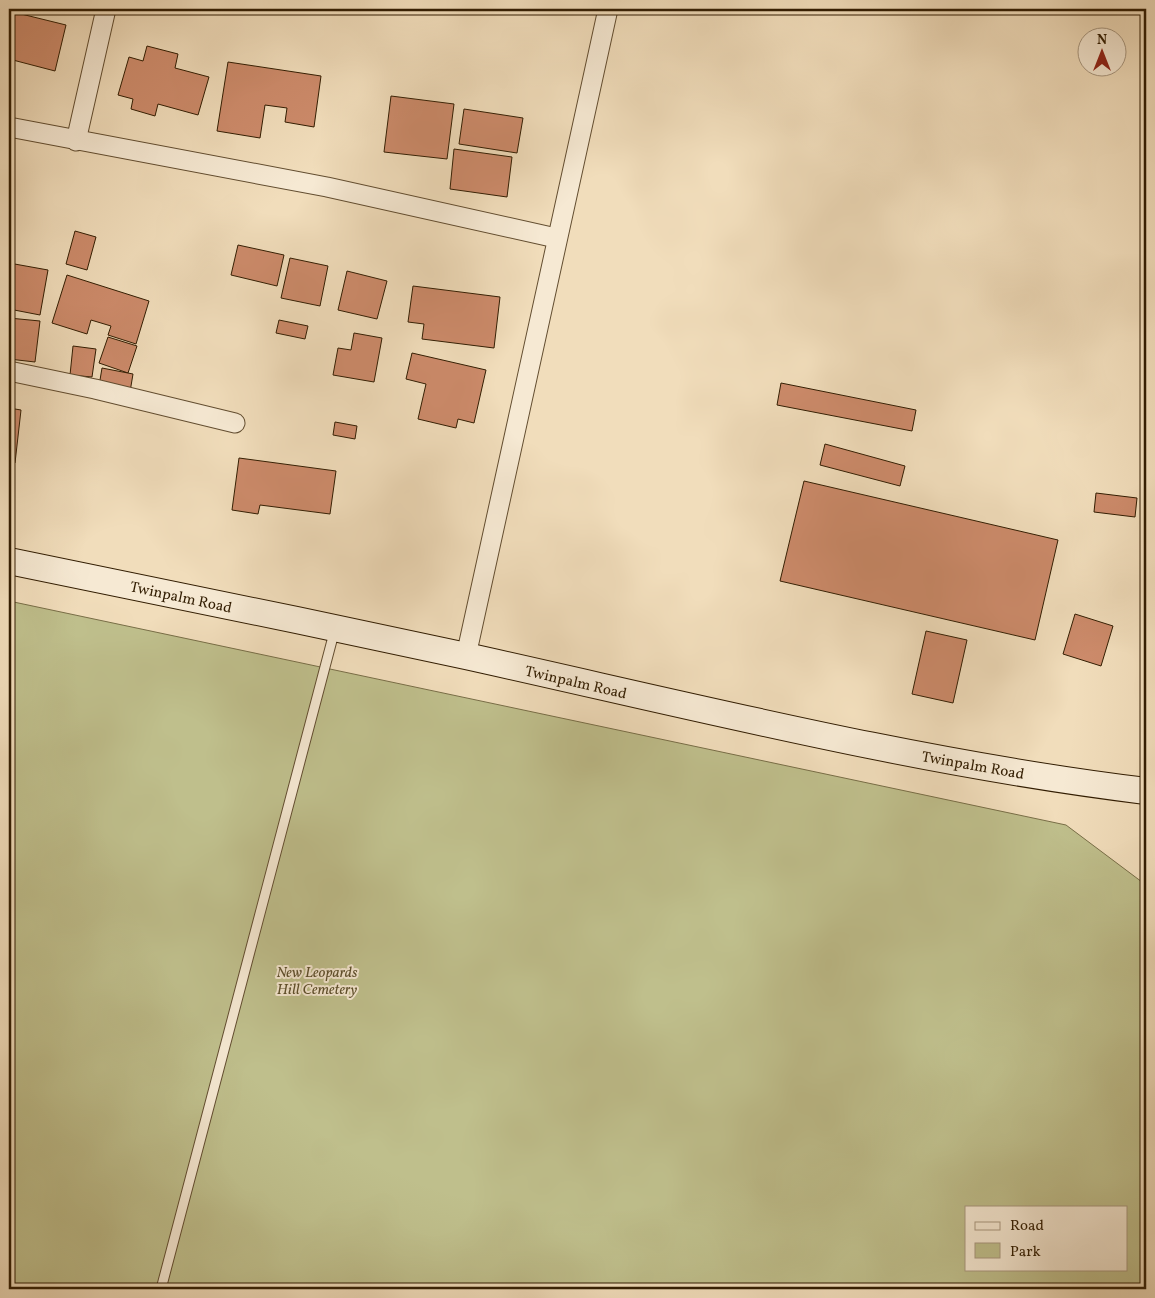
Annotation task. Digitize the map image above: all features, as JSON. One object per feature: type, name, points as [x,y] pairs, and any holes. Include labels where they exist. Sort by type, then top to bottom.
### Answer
[{"type":"main road","name":"Twinpalm Road","points":[[9,561],[466,656],[735,719],[1001,771],[1146,791]]},
{"type":"street","points":[[76,141],[106,9]]},
{"type":"street","points":[[466,656],[556,238],[608,9]]},
{"type":"street","points":[[9,127],[309,183],[556,238]]},
{"type":"street","points":[[9,371],[95,389],[235,423]]},
{"type":"lane","points":[[161,1289],[335,629]]},
{"type":"green space","name":"New Leopards Hill Cemetery","points":[[9,601],[1066,825],[1146,885],[1146,1289],[9,1289]]},
{"type":"building","points":[[9,11],[66,25],[55,71],[9,59]]},
{"type":"building","points":[[147,46],[178,54],[175,68],[209,77],[198,115],[158,104],[155,116],[131,109],[133,99],[118,95],[129,57],[143,61]]},
{"type":"building","points":[[228,62],[321,76],[314,127],[285,122],[287,108],[265,105],[260,138],[217,131]]},
{"type":"building","points":[[391,96],[454,104],[447,159],[384,152]]},
{"type":"building","points":[[464,109],[523,118],[517,153],[459,144]]},
{"type":"building","points":[[454,149],[512,157],[507,197],[450,189]]},
{"type":"building","points":[[75,231],[96,237],[87,270],[66,264]]},
{"type":"building","points":[[238,245],[284,255],[277,286],[231,275]]},
{"type":"building","points":[[290,258],[328,266],[320,306],[281,298]]},
{"type":"building","points":[[9,263],[48,270],[40,315],[9,309]]},
{"type":"building","points":[[347,271],[387,281],[377,319],[338,310]]},
{"type":"building","points":[[67,275],[149,301],[136,344],[108,335],[111,326],[91,320],[87,334],[52,323]]},
{"type":"building","points":[[413,286],[500,297],[494,348],[422,339],[424,324],[408,322]]},
{"type":"building","points":[[9,318],[40,321],[35,362],[9,359]]},
{"type":"building","points":[[279,320],[308,326],[305,339],[276,333]]},
{"type":"building","points":[[354,333],[382,338],[374,382],[333,375],[338,348],[351,350]]},
{"type":"building","points":[[108,337],[137,346],[128,373],[99,363]]},
{"type":"building","points":[[73,346],[96,349],[92,377],[70,375]]},
{"type":"building","points":[[412,353],[486,370],[474,423],[458,419],[456,428],[418,419],[426,384],[406,379]]},
{"type":"building","points":[[102,368],[133,374],[130,392],[99,386]]},
{"type":"building","points":[[781,383],[916,410],[912,431],[777,405]]},
{"type":"building","points":[[9,408],[21,410],[15,463],[9,462]]},
{"type":"building","points":[[335,422],[357,426],[355,439],[333,435]]},
{"type":"building","points":[[825,444],[905,466],[900,486],[820,465]]},
{"type":"building","points":[[239,458],[336,471],[330,514],[260,505],[258,514],[232,510]]},
{"type":"building","points":[[804,481],[1058,540],[1035,640],[780,581]]},
{"type":"building","points":[[1096,493],[1137,498],[1135,517],[1094,512]]},
{"type":"building","points":[[1075,614],[1113,626],[1101,666],[1063,654]]},
{"type":"building","points":[[926,631],[967,640],[953,703],[912,694]]}]
